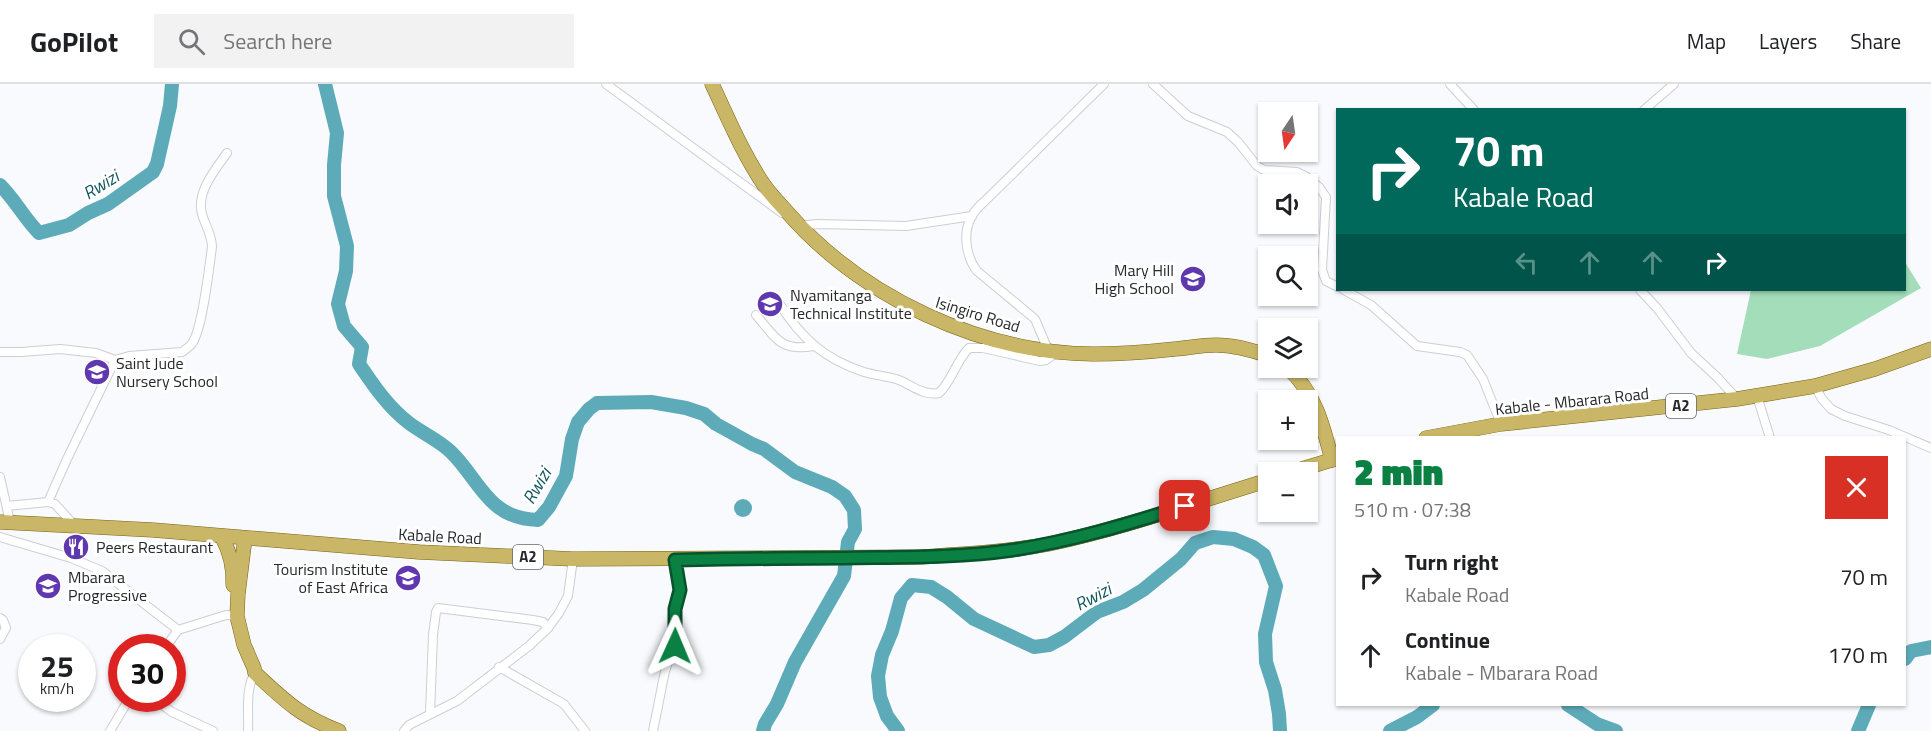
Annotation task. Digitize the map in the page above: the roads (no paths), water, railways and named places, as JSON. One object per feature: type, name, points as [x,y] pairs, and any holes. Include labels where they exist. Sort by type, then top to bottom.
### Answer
[{"type":"main road","name":"Isingiro Road","points":[[712,84],[737,137],[765,186],[800,226],[836,261],[885,293],[925,315],[966,331],[1005,342],[1052,351],[1092,354],[1137,353],[1217,345],[1246,348],[1258,352]]},
{"type":"main road","name":"Kabale - Mbarara Road","points":[[1437,436],[1501,424],[1737,399],[1815,386],[1875,369],[1931,349]]},
{"type":"main road","points":[[1297,378],[1311,395],[1335,459],[1318,464]]},
{"type":"main road","name":"Kabale Road","points":[[5,522],[153,530],[418,552],[573,559],[878,558],[971,554],[1047,544],[1105,531],[1258,483]]},
{"type":"main road","points":[[222,537],[228,547],[234,574],[235,616]]},
{"type":"main road","points":[[246,538],[234,628],[239,646],[251,674],[278,704],[294,715],[328,731]]},
{"type":"main road","points":[[242,568],[253,550],[270,540]]},
{"type":"main road","points":[[253,676],[307,717],[339,731]]},
{"type":"street","points":[[606,84],[800,226],[817,224],[906,226],[972,216]]},
{"type":"street","points":[[779,303],[790,321],[814,346],[834,360],[865,372],[898,380],[923,393],[939,393],[944,389],[962,355],[969,348],[983,348],[1040,361],[1046,360],[1052,351],[1035,319],[972,265],[966,236],[972,216],[1002,183],[1104,84]]},
{"type":"street","points":[[1153,84],[1188,116],[1227,132],[1264,171],[1297,172],[1319,187],[1326,197],[1322,270],[1326,281],[1336,286]]},
{"type":"street","points":[[1450,84],[1472,108]]},
{"type":"street","points":[[1646,108],[1674,84]]},
{"type":"street","points":[[0,352],[60,349],[96,353],[114,360],[129,356],[182,352],[194,341],[200,322],[212,247],[211,234],[201,211],[202,198],[210,179],[227,153]]},
{"type":"street","points":[[1346,291],[1371,305],[1417,346],[1460,352],[1467,356],[1482,380],[1501,424]]},
{"type":"street","points":[[1641,291],[1657,308],[1691,353],[1737,399]]},
{"type":"street","points":[[756,315],[780,343],[791,348],[814,346]]},
{"type":"street","points":[[48,502],[114,360]]},
{"type":"street","points":[[1815,386],[1831,409],[1903,436]]},
{"type":"street","points":[[1757,396],[1769,436]]},
{"type":"street","points":[[1906,437],[1931,448]]},
{"type":"street","points":[[0,477],[7,506],[5,522]]},
{"type":"street","points":[[7,506],[48,502],[55,504],[74,525]]},
{"type":"street","points":[[0,537],[71,558],[102,571],[178,630]]},
{"type":"street","points":[[404,731],[409,725],[457,701],[529,646],[548,628],[568,596],[573,559]]},
{"type":"street","points":[[653,731],[665,671],[676,640],[675,609],[680,590],[675,560]]},
{"type":"street","points":[[430,714],[433,635],[438,608],[543,622],[548,628]]},
{"type":"street","points":[[175,634],[178,630],[226,615],[235,616]]},
{"type":"street","points":[[0,618],[6,628],[0,639]]},
{"type":"street","points":[[500,667],[564,704],[585,731]]},
{"type":"street","points":[[248,731],[253,676]]},
{"type":"street","points":[[110,731],[121,712]]},
{"type":"street","points":[[172,712],[213,731]]},
{"type":"water","points":[[743,499],[749,502],[752,508],[749,514],[743,517],[737,514],[734,508],[737,502]]},
{"type":"waterway","name":"Rwizi","points":[[0,185],[39,233],[69,225],[108,204],[153,172],[157,164],[170,106],[172,84]]},
{"type":"waterway","name":"Rwizi","points":[[325,84],[337,133],[334,196],[347,246],[346,271],[338,304],[344,326],[362,347],[359,364],[394,410],[451,452],[496,505],[507,513],[538,520],[549,507],[566,476],[572,439],[578,422],[597,403],[651,402],[686,408],[704,414],[716,424],[764,449],[795,472],[832,487],[845,496],[854,510],[855,529],[848,542],[844,576],[795,662],[763,731]]},
{"type":"waterway","name":"Rwizi","points":[[898,731],[887,716],[880,697],[878,676],[882,655],[892,631],[901,598],[912,585],[931,587],[974,619],[1034,647],[1049,645],[1064,637],[1097,612],[1123,602],[1143,590],[1181,559],[1195,543],[1213,537],[1234,539],[1253,547],[1264,555],[1276,586],[1265,634],[1266,662],[1275,690],[1280,731]]},
{"type":"waterway","name":"Rwizi","points":[[1906,658],[1911,651],[1931,647]]},
{"type":"waterway","name":"Rwizi","points":[[1390,731],[1417,717],[1432,706]]},
{"type":"waterway","name":"Rwizi","points":[[1570,706],[1597,724],[1616,731]]},
{"type":"waterway","name":"Rwizi","points":[[1858,731],[1869,706]]},
{"type":"place","name":"Mary Hill High School","points":[[1193,279]]},
{"type":"place","name":"Nyamitanga Technical Institute","points":[[770,304]]},
{"type":"place","name":"Saint Jude Nursery School","points":[[97,372]]},
{"type":"place","name":"Peers Restaurant","points":[[76,547]]},
{"type":"place","name":"Tourism Institute of East Africa","points":[[408,578]]},
{"type":"place","name":"Mbarara Progressive","points":[[48,586]]}]
